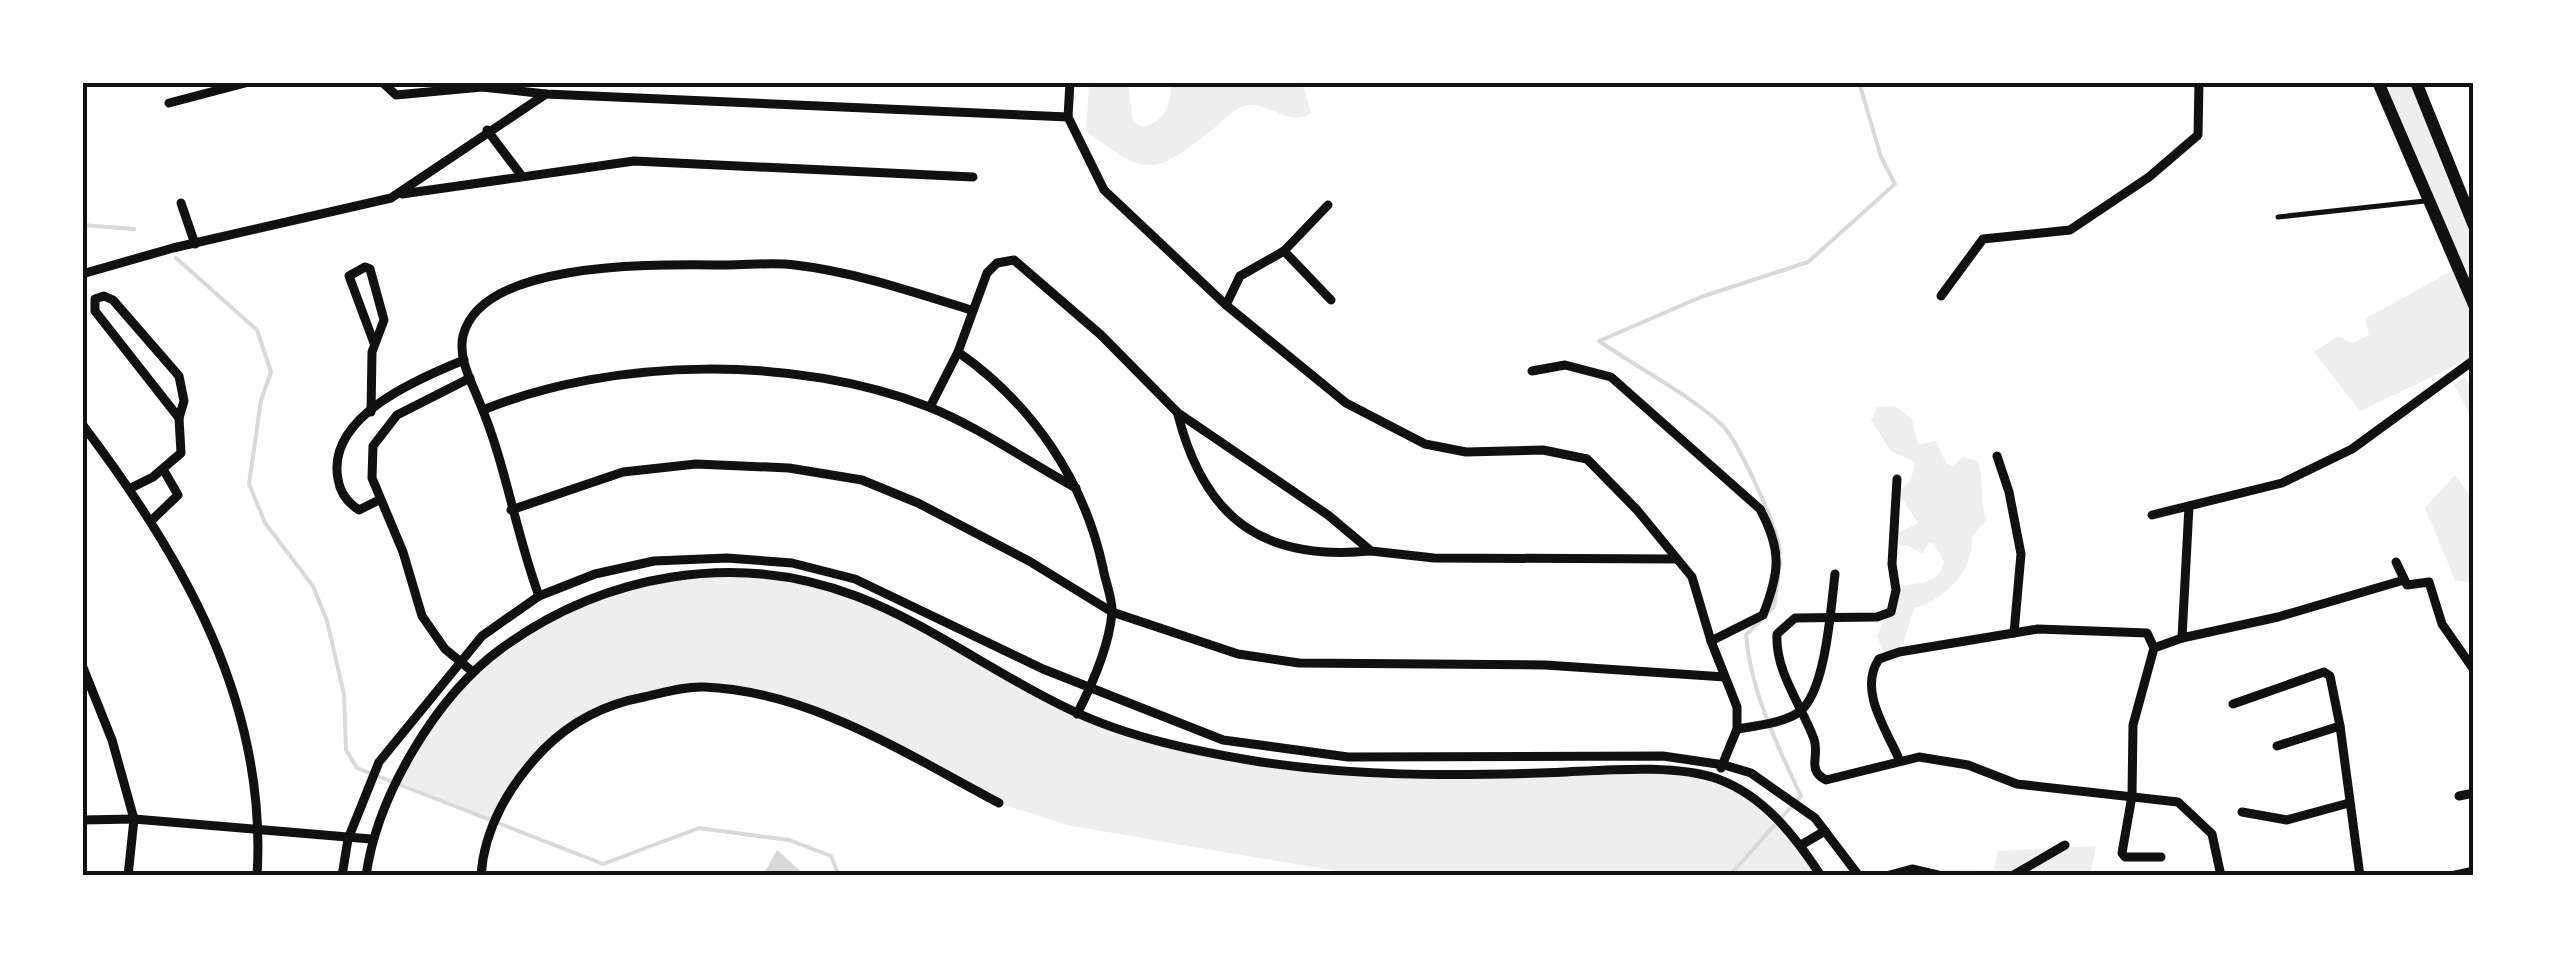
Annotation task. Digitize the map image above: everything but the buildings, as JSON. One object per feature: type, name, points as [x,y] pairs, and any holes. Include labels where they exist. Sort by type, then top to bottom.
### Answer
[{"type":"main road","points":[[2378,82],[2474,306]]},
{"type":"main road","points":[[2416,82],[2474,226]]},
{"type":"street","points":[[169,103],[249,82]]},
{"type":"street","points":[[382,82],[396,95],[482,87],[546,94],[1068,117]]},
{"type":"street","points":[[692,82],[692,98]]},
{"type":"street","points":[[1070,82],[1068,117],[1104,190],[1226,305],[1346,402],[1394,432],[1424,444],[1466,452],[1543,450],[1587,459],[1637,510],[1697,586],[1711,641],[1738,707],[1737,729],[1724,764],[1714,778]]},
{"type":"street","points":[[1941,296],[1983,238],[2070,230],[2149,176],[2198,135],[2199,82]]},
{"type":"street","points":[[402,194],[487,130],[546,94]]},
{"type":"street","points":[[487,130],[521,175]]},
{"type":"street","points":[[82,274],[402,194],[634,160],[973,177]]},
{"type":"street","points":[[181,203],[195,244]]},
{"type":"street","points":[[1226,305],[1240,276],[1284,252],[1328,205]]},
{"type":"street","points":[[1284,252],[1332,300]]},
{"type":"street","points":[[930,408],[958,352],[987,273],[998,264],[1014,260],[1088,324],[1178,413],[1328,515],[1371,551]]},
{"type":"street","points":[[539,596],[512,510],[498,445],[464,360],[463,337],[471,316],[482,305],[544,278],[628,265],[792,264],[875,280],[971,310]]},
{"type":"street","points":[[372,412],[374,343],[350,276],[365,268],[370,269],[384,320],[374,343]]},
{"type":"street","points":[[131,488],[163,470],[182,450],[179,418],[184,401],[179,376],[113,300],[98,297],[95,311],[179,418]]},
{"type":"street","points":[[958,352],[1024,408],[1076,488],[1097,545],[1112,612],[1090,689],[1078,714]]},
{"type":"street","points":[[379,500],[359,510],[350,504],[339,485],[335,462],[342,440],[372,412],[415,382],[464,360]]},
{"type":"street","points":[[2152,516],[2282,483],[2352,449],[2474,360]]},
{"type":"street","points":[[1532,371],[1565,365],[1611,377],[1760,509],[1776,538],[1778,558],[1772,594],[1763,615],[1711,641]]},
{"type":"street","points":[[483,410],[534,389],[581,378],[626,372],[750,370],[852,387],[930,408],[1076,488]]},
{"type":"street","points":[[470,378],[432,393],[397,415],[372,446],[372,478],[403,552],[422,616],[472,672]]},
{"type":"street","points":[[1178,413],[1189,458],[1204,483],[1260,536],[1316,555],[1371,551],[1434,558],[1676,559]]},
{"type":"street","points":[[82,424],[131,488],[222,652],[253,762],[260,833],[257,876]]},
{"type":"street","points":[[1997,456],[2021,554],[2014,633]]},
{"type":"street","points":[[512,510],[623,472],[696,464],[789,468],[862,480],[918,503],[1029,561],[1112,612],[1238,654],[1299,664],[1545,665],[1642,675],[1725,676]]},
{"type":"street","points":[[151,521],[178,495],[163,470]]},
{"type":"street","points":[[1897,479],[1892,564],[1896,590],[1891,612],[1886,617],[1795,618],[1777,634],[1776,653],[1817,745],[1813,766],[1826,780],[1898,758],[1941,759],[2017,784],[2178,802],[2196,814],[2212,834],[2221,876]]},
{"type":"street","points":[[2182,638],[2189,506]]},
{"type":"street","points":[[342,876],[348,839],[379,762],[458,660],[482,636],[539,596],[594,574],[654,561],[727,558],[792,562],[881,589],[1090,689],[1223,740],[1348,757],[1663,756],[1724,764],[1751,773],[1816,818],[1859,876]]},
{"type":"street","points":[[2396,562],[2409,585],[2429,582],[2442,624],[2474,670]]},
{"type":"street","points":[[1737,729],[1800,712],[1818,678],[1835,574]]},
{"type":"street","points":[[366,876],[371,839],[381,811],[420,740],[472,672],[526,630],[596,594],[664,578],[774,576],[858,596],[1078,714],[1190,747],[1312,770],[1372,776],[1663,772],[1714,778],[1741,790],[1791,830],[1821,876]]},
{"type":"street","points":[[2154,648],[2404,580]]},
{"type":"street","points":[[1898,758],[1874,703],[1870,678],[1879,659],[2038,628],[2147,633],[2154,648],[2133,725],[2132,796],[2124,857],[2161,857]]},
{"type":"street","points":[[82,665],[112,740],[134,819],[128,876]]},
{"type":"street","points":[[2233,704],[2324,672],[2332,681],[2360,876]]},
{"type":"street","points":[[481,871],[496,817],[523,771],[576,722],[630,700],[702,687],[764,695],[867,733],[998,803]]},
{"type":"street","points":[[2277,746],[2340,726]]},
{"type":"street","points":[[2459,796],[2474,793]]},
{"type":"street","points":[[2242,812],[2287,820],[2349,803]]},
{"type":"street","points":[[82,820],[134,819],[260,833],[371,839]]},
{"type":"street","points":[[1800,845],[1825,832]]},
{"type":"street","points":[[2012,876],[2065,846]]},
{"type":"street","points":[[1886,876],[1912,869],[1942,876]]},
{"type":"street","points":[[2450,876],[2474,871]]},
{"type":"lane","points":[[2278,216],[2428,200]]},
{"type":"shaded area","points":[[1302,82],[1311,113],[1294,118],[1261,106],[1244,106],[1161,163],[1136,163],[1086,131],[1089,83],[1128,83],[1133,122],[1143,127],[1157,121],[1166,111],[1171,83]]},
{"type":"shaded area","points":[[2378,83],[2416,83],[2473,227],[2473,357],[2360,411],[2314,352],[2338,336],[2353,343],[2369,335],[2365,319],[2457,268]]},
{"type":"shaded area","points":[[2465,378],[2473,389],[2473,421],[2453,383]]},
{"type":"shaded area","points":[[1895,406],[1912,419],[1918,445],[1936,441],[1946,463],[1953,467],[1962,457],[1978,461],[1987,520],[1972,536],[1968,560],[1956,581],[1937,598],[1914,608],[1903,644],[1884,655],[1877,636],[1898,587],[1932,579],[1944,562],[1934,544],[1929,543],[1922,554],[1907,545],[1896,546],[1896,534],[1918,523],[1898,492],[1911,480],[1915,462],[1891,451],[1871,420],[1878,407]]},
{"type":"shaded area","points":[[2455,475],[2473,499],[2473,583],[2455,580],[2425,508]]},
{"type":"shaded area","points":[[707,574],[776,577],[858,597],[1077,714],[1167,741],[1312,770],[1660,772],[1714,778],[1762,805],[1789,831],[1823,875],[1364,876],[1067,825],[999,803],[867,733],[764,695],[701,687],[630,700],[576,722],[523,771],[496,821],[399,782],[416,750],[456,695],[479,671],[532,630],[607,591]]},
{"type":"shaded area","points":[[2096,846],[2090,875],[1886,876],[1912,869],[1994,870],[1998,851]]},
{"type":"shaded area","points":[[777,850],[805,875],[763,875]]},
{"type":"waterway","points":[[1780,553],[1757,486],[1722,425],[1678,391],[1599,341],[1701,297],[1808,262],[1895,184],[1881,157],[1859,82]]},
{"type":"waterway","points":[[82,225],[134,229]]},
{"type":"waterway","points":[[176,258],[257,330],[271,372],[261,400],[249,484],[265,523],[313,586],[327,621],[344,694],[346,750],[357,768],[603,864],[699,828],[789,840],[831,856],[839,876]]},
{"type":"waterway","points":[[1766,614],[1774,607],[1780,562]]},
{"type":"waterway","points":[[1729,876],[1801,796],[1766,718],[1753,677],[1746,635],[1760,621]]}]
